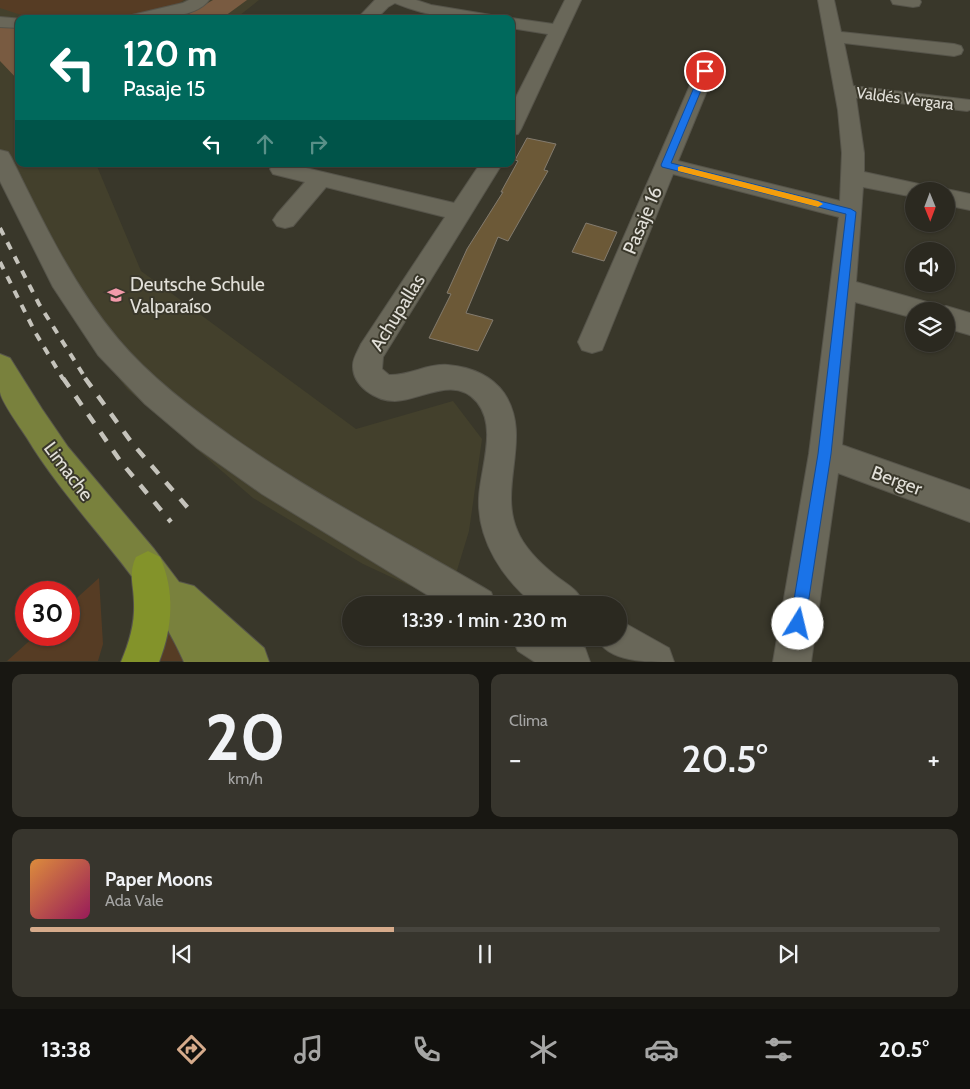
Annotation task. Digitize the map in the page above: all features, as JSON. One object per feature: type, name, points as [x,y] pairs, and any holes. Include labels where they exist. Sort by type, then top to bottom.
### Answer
[{"type":"highway","points":[[140,662],[151,630],[153,608],[152,587],[148,569]]},
{"type":"main road","name":"Limache","points":[[0,366],[38,430],[66,470],[148,569],[193,636],[203,662]]},
{"type":"main road","name":"Limache","points":[[148,569],[250,662]]},
{"type":"street","points":[[155,15],[189,7],[201,0]]},
{"type":"street","points":[[369,15],[374,9],[389,0]]},
{"type":"street","points":[[401,0],[428,15]]},
{"type":"street","points":[[515,121],[573,0]]},
{"type":"street","name":"Valdés Vergara","points":[[792,662],[825,454],[851,212],[853,153],[844,91],[826,0]]},
{"type":"street","points":[[0,22],[15,22]]},
{"type":"street","points":[[515,24],[558,30]]},
{"type":"street","points":[[833,36],[954,50]]},
{"type":"street","name":"Pasaje 16","points":[[592,342],[705,71]]},
{"type":"street","name":"Valdés Vergara","points":[[844,91],[967,105]]},
{"type":"street","points":[[0,157],[62,282],[108,348],[166,406],[252,471],[341,526],[462,596]]},
{"type":"street","points":[[666,165],[851,212]]},
{"type":"street","name":"Achupallas","points":[[489,167],[368,357],[366,366],[368,374],[382,386],[392,389],[402,389],[435,378],[459,378],[485,391],[494,401],[500,413],[502,426],[495,496],[495,514],[500,532],[508,550],[519,567],[552,596]]},
{"type":"street","points":[[281,169],[460,212]]},
{"type":"street","points":[[852,176],[905,188]]},
{"type":"street","points":[[285,220],[321,178]]},
{"type":"street","points":[[955,199],[970,202]]},
{"type":"street","points":[[842,288],[905,305]]},
{"type":"street","points":[[955,320],[970,324]]},
{"type":"street","name":"Berger","points":[[825,454],[970,506]]},
{"type":"street","points":[[627,645],[655,662]]},
{"type":"street","points":[[544,646],[571,662]]},
{"type":"shaded area","name":"Deutsche Schule Valparaíso","points":[[0,0],[259,0],[240,15],[15,15],[15,167],[97,167],[141,271],[356,429],[453,401],[482,439],[469,531],[449,596],[432,596],[363,564],[253,498],[127,389],[73,318],[34,250],[0,177]]},
{"type":"shaded area","points":[[0,0],[184,0],[170,9],[125,15],[21,15],[0,8]]},
{"type":"shaded area","points":[[213,0],[247,0],[226,15],[187,15]]},
{"type":"shaded area","points":[[0,27],[15,27],[15,77],[0,61]]},
{"type":"shaded area","points":[[99,578],[103,644],[98,661],[7,661],[24,646],[80,646],[80,595]]},
{"type":"shaded area","points":[[170,628],[187,661],[158,661]]},
{"type":"building","points":[[527,138],[556,144],[544,170],[548,171],[508,241],[498,237],[466,313],[493,320],[478,351],[429,338],[451,294],[447,293],[467,249],[503,192],[501,192],[518,161],[515,160]]},
{"type":"building","points":[[586,223],[617,232],[604,261],[572,252]]},
{"type":"railway","points":[[0,228],[39,304],[86,379]]},
{"type":"railway","points":[[0,262],[35,332],[63,379]]},
{"type":"railway","points":[[63,378],[121,462],[171,522]]},
{"type":"railway","points":[[85,378],[132,443],[188,508]]},
{"type":"slow traffic","points":[[681,169],[818,204]]},
{"type":"place","name":"Deutsche Schule Valparaíso","points":[[116,295]]},
{"type":"route","points":[[705,71],[666,165],[851,212],[825,454],[798,624]]}]
